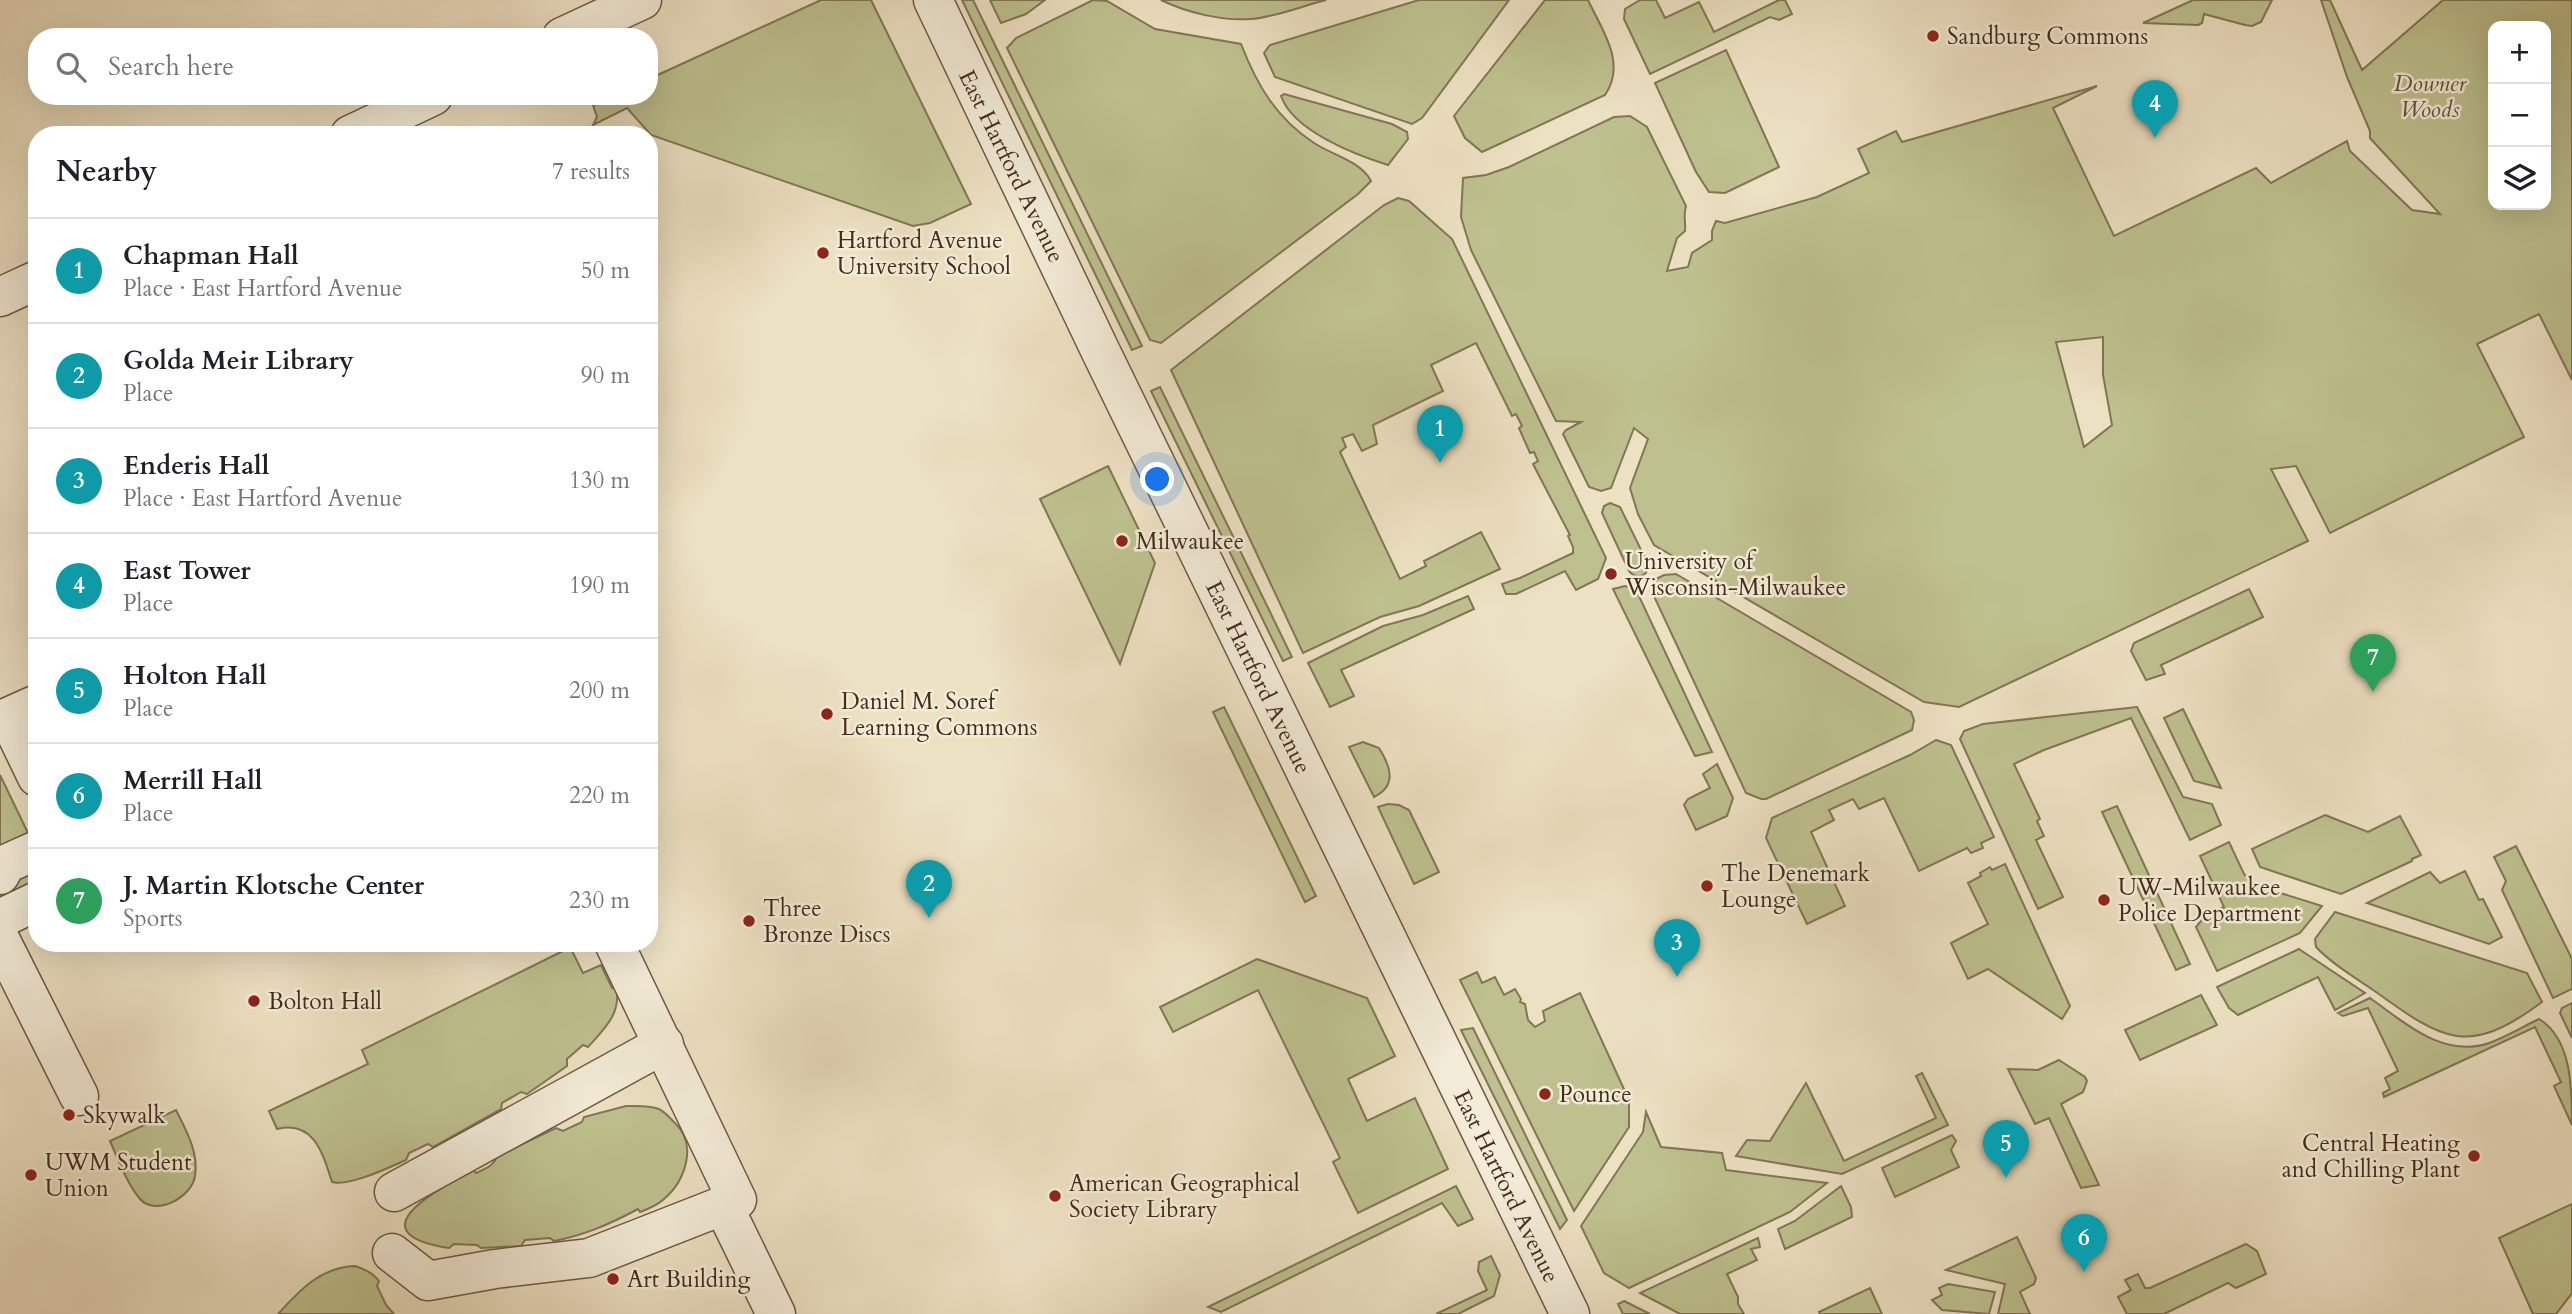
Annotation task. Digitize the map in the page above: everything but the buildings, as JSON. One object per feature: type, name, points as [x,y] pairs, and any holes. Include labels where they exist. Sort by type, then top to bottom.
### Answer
[{"type":"street","points":[[581,28],[642,0]]},
{"type":"street","name":"East Hartford Avenue","points":[[933,0],[1100,350],[1570,1314]]},
{"type":"street","points":[[369,126],[414,105]]},
{"type":"street","points":[[0,297],[28,284]]},
{"type":"street","points":[[28,708],[8,717],[28,758]]},
{"type":"street","points":[[0,876],[6,864],[28,854]]},
{"type":"street","points":[[0,919],[28,905]]},
{"type":"street","points":[[0,939],[79,1097]]},
{"type":"street","points":[[392,1253],[429,1281],[495,1269],[589,1258],[737,1200],[618,952]]},
{"type":"street","points":[[394,1192],[664,1044]]},
{"type":"street","points":[[723,1205],[776,1314]]},
{"type":"green space","points":[[821,0],[871,0],[971,204],[930,223],[913,226],[658,137],[658,126],[643,126],[627,108],[593,125],[597,117],[593,105],[658,105],[658,75]]},
{"type":"green space","points":[[962,0],[973,0],[1142,346],[1132,350]]},
{"type":"green space","points":[[990,0],[1045,0],[1026,14],[1001,23]]},
{"type":"green space","points":[[1093,0],[1107,1],[1155,29],[1241,44],[1261,87],[1278,112],[1314,143],[1360,168],[1371,181],[1358,194],[1161,343],[1150,340],[1007,48],[1016,38]]},
{"type":"green space","points":[[1161,0],[1326,0],[1270,16],[1229,19],[1182,9]]},
{"type":"green space","points":[[1419,0],[1509,0],[1422,118],[1412,124],[1275,77],[1264,53],[1270,45]]},
{"type":"green space","points":[[1545,0],[1588,0],[1610,47],[1614,71],[1611,83],[1605,95],[1482,152],[1465,138],[1454,116]]},
{"type":"green space","points":[[1640,0],[1656,0],[1665,18],[1699,2],[1714,32],[1779,0],[1785,0],[1792,14],[1779,20],[1770,17],[1650,74],[1624,19],[1625,9]]},
{"type":"green space","points":[[2193,0],[2272,0],[2261,22],[2252,26],[2204,14],[2202,23],[2198,25],[2143,23]]},
{"type":"green space","name":"Downer Woods","points":[[2321,0],[2330,0],[2362,70],[2443,0],[2572,0],[2572,380],[2539,314],[2477,344],[2524,437],[2330,533],[2296,466],[2271,469],[2308,541],[1959,707],[1924,702],[1654,545],[1638,514],[1630,488],[1648,439],[1634,428],[1611,488],[1601,491],[1589,487],[1563,434],[1581,422],[1556,421],[1471,250],[1461,217],[1463,178],[1486,175],[1509,167],[1614,117],[1630,116],[1647,127],[1686,206],[1685,231],[1677,238],[1667,271],[1688,267],[1692,253],[1712,240],[1716,221],[1725,223],[1817,197],[1869,173],[1858,149],[1896,131],[1902,142],[2097,86],[2053,108],[2114,236],[2256,168],[2271,183],[2347,141],[2350,151],[2412,210],[2440,214],[2370,138],[2370,131],[2347,77]],"holes":[[[2103,337],[2103,375],[2112,425],[2084,447],[2056,342]]]},
{"type":"green space","points":[[1726,50],[1779,167],[1725,193],[1709,192],[1696,172],[1655,83]]},
{"type":"green space","points":[[1284,94],[1392,124],[1407,132],[1408,139],[1388,165],[1375,161],[1312,131],[1288,109],[1281,96]]},
{"type":"green space","points":[[1398,198],[1409,201],[1452,239],[1606,558],[1598,579],[1576,590],[1565,571],[1516,594],[1506,594],[1502,584],[1573,553],[1573,547],[1568,536],[1570,535],[1533,464],[1538,461],[1534,452],[1530,453],[1519,428],[1522,426],[1516,414],[1512,416],[1476,343],[1431,365],[1443,391],[1373,425],[1377,444],[1362,451],[1353,434],[1342,438],[1346,447],[1340,452],[1400,579],[1426,566],[1424,561],[1481,532],[1500,569],[1419,606],[1380,617],[1303,653],[1171,370],[1384,205]]},
{"type":"green space","points":[[1160,387],[1292,657],[1283,661],[1151,391]]},
{"type":"green space","points":[[1108,466],[1155,563],[1120,664],[1040,499]]},
{"type":"green space","points":[[1610,503],[1620,507],[1647,562],[1646,573],[1642,576],[1635,576],[1629,571],[1602,513],[1604,506]]},
{"type":"green space","points":[[1676,574],[1911,712],[1914,720],[1912,730],[1766,799],[1746,793],[1653,594],[1656,579]]},
{"type":"green space","points":[[1625,586],[1633,588],[1638,594],[1712,752],[1695,756],[1613,589]]},
{"type":"green space","points":[[2249,589],[2263,617],[2161,665],[2165,674],[2146,680],[2131,651],[2134,643]]},
{"type":"green space","points":[[1468,596],[1474,609],[1341,670],[1354,696],[1330,707],[1308,663],[1383,626],[1423,615]]},
{"type":"green space","points":[[1224,707],[1316,896],[1305,902],[1213,712]]},
{"type":"green space","points":[[2137,707],[2183,797],[2212,804],[2221,825],[2190,840],[2131,718],[2044,750],[2014,764],[2040,819],[2037,821],[2044,836],[2036,840],[2063,897],[2038,909],[1960,739],[1964,731],[1983,724]]},
{"type":"green space","points":[[2183,709],[2221,788],[2194,781],[2164,718]]},
{"type":"green space","points":[[1936,740],[1951,745],[1994,837],[1981,843],[1983,848],[1971,853],[1967,848],[1919,871],[1884,798],[1859,809],[1853,799],[1829,810],[1834,820],[1811,832],[1845,906],[1807,924],[1766,838],[1772,818],[1910,755]]},
{"type":"green space","points":[[1363,742],[1379,748],[1389,769],[1389,782],[1381,793],[1374,797],[1349,747]]},
{"type":"green space","points":[[1717,764],[1733,798],[1727,816],[1696,830],[1684,805],[1688,799],[1710,788],[1703,774]]},
{"type":"green space","points":[[0,775],[28,835],[0,848]]},
{"type":"green space","points":[[1388,804],[1409,810],[1439,872],[1414,884],[1378,807]]},
{"type":"green space","points":[[2117,806],[2190,964],[2176,970],[2102,812]]},
{"type":"green space","points":[[2325,815],[2368,832],[2400,816],[2421,855],[2341,894],[2260,867],[2252,849]]},
{"type":"green space","points":[[2229,842],[2244,874],[2255,885],[2322,906],[2300,933],[2217,971],[2196,927],[2205,916],[2224,907],[2200,856]]},
{"type":"green space","points":[[2516,846],[2572,959],[2572,989],[2553,998],[2502,890],[2506,881],[2494,857]]},
{"type":"green space","points":[[2005,864],[2070,1006],[2062,1019],[1988,969],[1968,979],[1951,943],[1988,924],[1968,883],[1990,867],[1992,870]]},
{"type":"green space","points":[[28,869],[28,891],[0,905],[3,891],[17,875]]},
{"type":"green space","points":[[2465,871],[2502,937],[2489,944],[2367,903],[2430,872],[2440,883]]},
{"type":"green space","points":[[2335,912],[2527,973],[2542,1002],[2494,1031],[2475,1036],[2457,1036],[2439,1031],[2400,1009],[2316,947],[2315,939]]},
{"type":"green space","points":[[2299,949],[2365,993],[2335,1010],[2318,977],[2238,1015],[2229,1008],[2217,987]]},
{"type":"green space","points":[[561,952],[572,952],[583,973],[601,965],[612,988],[616,986],[617,1004],[611,1020],[588,1047],[583,1045],[567,1059],[567,1066],[527,1094],[521,1092],[502,1103],[501,1109],[433,1147],[428,1144],[409,1153],[406,1160],[369,1176],[348,1182],[332,1182],[321,1151],[309,1135],[290,1128],[277,1129],[269,1111],[368,1064],[362,1050]]},
{"type":"green space","points":[[1257,959],[1367,998],[1395,1056],[1348,1079],[1367,1121],[1415,1098],[1448,1169],[1358,1213],[1333,1162],[1340,1158],[1258,990],[1173,1032],[1160,1007]]},
{"type":"green space","points":[[1477,972],[1482,983],[1495,977],[1504,995],[1515,989],[1520,1002],[1525,1004],[1528,1020],[1535,1027],[1545,1021],[1543,1011],[1580,993],[1629,1100],[1629,1127],[1574,1211],[1460,980]]},
{"type":"green space","points":[[2201,995],[2217,1025],[2140,1060],[2125,1030]]},
{"type":"green space","points":[[2370,998],[2425,1036],[2456,1046],[2472,1047],[2489,1043],[2539,1019],[2550,1028],[2564,1052],[2570,1081],[2572,1125],[2554,1086],[2561,1082],[2535,1027],[2384,1097],[2383,1093],[2390,1089],[2385,1078],[2398,1071],[2368,1008],[2343,1016],[2338,1013]]},
{"type":"green space","points":[[2572,1003],[2572,1038],[2560,1013],[2562,1008]]},
{"type":"green space","points":[[1473,1028],[1567,1220],[1560,1229],[1461,1030]]},
{"type":"green space","points":[[2059,1060],[2087,1081],[2083,1092],[2061,1104],[2099,1185],[2081,1188],[2049,1118],[2035,1124],[2008,1069],[2038,1070]]},
{"type":"green space","points":[[1922,1073],[1948,1125],[1842,1174],[1736,1156],[1747,1140],[1770,1141],[1806,1083],[1844,1161],[1936,1118],[1916,1076]]},
{"type":"green space","points":[[626,1106],[647,1106],[661,1110],[675,1123],[686,1142],[683,1173],[678,1183],[656,1205],[640,1212],[638,1209],[576,1236],[554,1241],[550,1238],[525,1240],[521,1246],[481,1248],[477,1245],[454,1244],[449,1248],[421,1241],[408,1232],[405,1222],[412,1211],[458,1178],[473,1170],[476,1173],[486,1168],[497,1156],[556,1128],[563,1131],[582,1122],[584,1117]]},
{"type":"green space","points":[[176,1110],[193,1150],[195,1176],[187,1191],[172,1202],[155,1206],[147,1204],[131,1186],[110,1141]]},
{"type":"green space","points":[[1646,1112],[1661,1147],[1722,1153],[1726,1170],[1827,1183],[1790,1212],[1629,1288],[1604,1273],[1581,1226],[1643,1132]]},
{"type":"green space","points":[[1952,1135],[1956,1141],[1951,1150],[1959,1167],[1895,1197],[1882,1168]]},
{"type":"green space","points":[[1456,1186],[1473,1219],[1458,1226],[1442,1203],[1221,1312],[1208,1307]]},
{"type":"green space","points":[[1841,1186],[1851,1207],[1852,1217],[1785,1249],[1778,1229],[1795,1221]]},
{"type":"green space","points":[[2572,1204],[2572,1293],[2556,1314],[2533,1314],[2499,1238]]},
{"type":"green space","points":[[2017,1237],[2036,1278],[2034,1284],[2020,1292],[2030,1314],[1998,1314],[2005,1284],[1946,1270]]},
{"type":"green space","points":[[1758,1238],[1760,1247],[1751,1249],[1757,1260],[1727,1274],[1744,1314],[1680,1314],[1640,1293]]},
{"type":"green space","points":[[2246,1244],[2257,1251],[2266,1274],[2236,1288],[2228,1283],[2164,1314],[2127,1314],[2118,1297],[2131,1290],[2125,1280],[2138,1274],[2145,1288],[2150,1288]]},
{"type":"green space","points":[[1491,1256],[1500,1275],[1494,1296],[1458,1314],[1436,1314],[1487,1290],[1478,1271],[1479,1262]]},
{"type":"green space","points":[[355,1266],[379,1281],[377,1286],[386,1305],[394,1314],[278,1314],[321,1275],[343,1267]]},
{"type":"green space","points":[[1948,1284],[1995,1292],[1989,1314],[1942,1310],[1932,1300],[1942,1295],[1939,1288]]},
{"type":"green space","points":[[1870,1288],[1882,1314],[1819,1312]]},
{"type":"green space","points":[[1624,1301],[1650,1314],[1623,1314],[1618,1304]]},
{"type":"place","name":"Sandburg Commons","points":[[1933,36]]},
{"type":"place","name":"East Tower","points":[[2155,138]]},
{"type":"place","name":"Hartford Avenue University School","points":[[823,253]]},
{"type":"place","name":"Chapman Hall","points":[[1440,463]]},
{"type":"place","name":"Milwaukee","points":[[1122,541]]},
{"type":"place","name":"University of Wisconsin-Milwaukee","points":[[1611,574]]},
{"type":"place","name":"J. Martin Klotsche Center","points":[[2373,692]]},
{"type":"place","name":"Daniel M. Soref Learning Commons","points":[[827,714]]},
{"type":"place","name":"The Denemark Lounge","points":[[1707,886]]},
{"type":"place","name":"UW-Milwaukee Police Department","points":[[2104,900]]},
{"type":"place","name":"Golda Meir Library","points":[[929,918]]},
{"type":"place","name":"Three Bronze Discs","points":[[749,921]]},
{"type":"place","name":"Enderis Hall","points":[[1677,977]]},
{"type":"place","name":"Bolton Hall","points":[[254,1001]]},
{"type":"place","name":"Pounce","points":[[1545,1094]]},
{"type":"place","name":"Skywalk","points":[[69,1115]]},
{"type":"place","name":"Central Heating and Chilling Plant","points":[[2474,1156]]},
{"type":"place","name":"UWM Student Union","points":[[31,1175]]},
{"type":"place","name":"Holton Hall","points":[[2006,1178]]},
{"type":"place","name":"American Geographical Society Library","points":[[1055,1196]]},
{"type":"place","name":"Merrill Hall","points":[[2084,1272]]},
{"type":"place","name":"Art Building","points":[[613,1279]]}]
